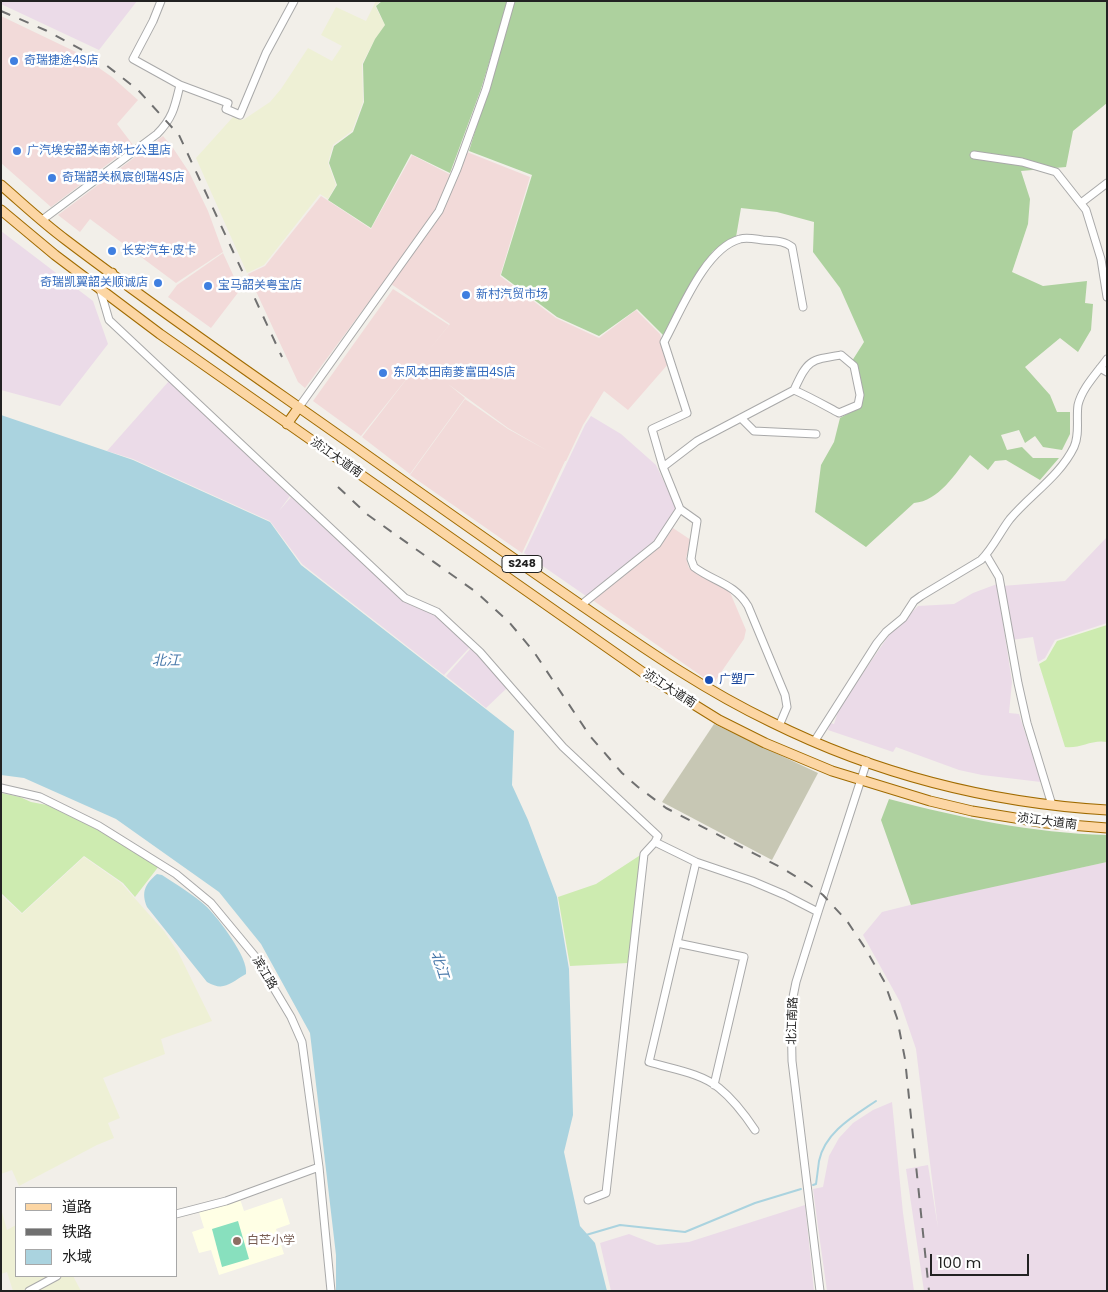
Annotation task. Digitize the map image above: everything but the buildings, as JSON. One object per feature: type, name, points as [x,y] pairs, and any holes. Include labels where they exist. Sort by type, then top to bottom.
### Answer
[{"type":"main road","name":"浈江大道南","points":[[1,186],[63,238],[467,527],[696,682],[779,726],[814,742],[939,785],[1005,799],[1107,810]]},
{"type":"main road","name":"浈江大道南","points":[[1,210],[160,334],[676,694],[719,720],[765,743],[832,771],[930,802],[1046,824],[1107,828]]},
{"type":"main road","points":[[100,289],[112,273]]},
{"type":"main road","points":[[287,424],[299,407]]},
{"type":"street","points":[[161,1],[133,59],[180,85],[228,103],[226,109],[240,115],[266,53],[294,1]]},
{"type":"street","points":[[299,407],[439,211],[457,169],[486,89],[511,1]]},
{"type":"street","points":[[42,220],[157,134],[168,123],[174,110],[180,85]]},
{"type":"street","points":[[974,155],[1022,162],[1056,172],[1086,210],[1101,259],[1107,298]]},
{"type":"street","points":[[1080,203],[1107,184]]},
{"type":"street","points":[[779,726],[787,707],[785,695],[748,606],[739,594],[727,585],[694,567],[691,559],[697,521],[680,509],[663,467],[652,429],[687,413],[664,342],[697,279],[726,245],[744,238],[783,242],[792,247],[803,307]]},
{"type":"street","points":[[100,289],[109,320],[405,598],[437,612],[480,652],[563,747],[658,836],[644,854],[606,1193],[588,1200]]},
{"type":"street","points":[[663,467],[696,441],[794,390],[802,372],[813,360],[841,355],[854,366],[860,395],[858,405],[840,413],[816,399],[794,390]]},
{"type":"street","points":[[814,742],[877,643],[886,632],[903,618],[917,598],[981,560],[1011,518],[1055,473],[1070,453],[1077,436],[1077,413],[1081,397],[1103,370],[1107,359]]},
{"type":"street","points":[[741,418],[754,431],[816,434]]},
{"type":"street","points":[[581,605],[657,544],[680,509]]},
{"type":"street","points":[[986,554],[999,577],[1027,723],[1052,805]]},
{"type":"street","name":"北江南路","points":[[820,1291],[792,1061],[791,1007],[796,982],[867,761]]},
{"type":"street","name":"滨江路","points":[[1,788],[40,797],[99,826],[176,874],[211,903],[254,955],[291,1017],[302,1042],[319,1167],[331,1291]]},
{"type":"street","points":[[655,842],[696,862],[752,881],[785,895],[818,912]]},
{"type":"street","points":[[696,862],[650,1062],[699,1077],[718,1087],[740,1108],[755,1130]]},
{"type":"street","points":[[677,943],[744,956],[714,1085]]},
{"type":"street","points":[[178,1213],[226,1200],[319,1167]]},
{"type":"street","points":[[29,1291],[55,1277]]},
{"type":"shaded area","points":[[1,1],[137,1],[99,50],[1,4]]},
{"type":"shaded area","points":[[376,1],[381,1],[375,6],[385,25],[375,39],[362,64],[363,102],[352,131],[333,145],[328,163],[336,185],[328,199],[320,194],[264,265],[247,273],[196,158],[233,117],[243,120],[270,102],[281,89],[308,48],[332,61],[342,46],[321,35],[336,7],[366,21]]},
{"type":"shaded area","points":[[1,16],[76,52],[112,77],[138,100],[117,124],[133,145],[51,207],[1,163]]},
{"type":"shaded area","points":[[163,136],[189,172],[208,211],[223,252],[176,283],[90,219],[80,232],[58,215]]},
{"type":"shaded area","name":"新村汽贸市场","points":[[462,150],[530,177],[500,276],[556,318],[599,338],[636,310],[660,334],[669,363],[628,410],[604,391],[583,425],[522,553],[410,475],[465,399],[508,429],[548,451],[508,428],[448,384],[465,398],[410,474],[362,437],[412,372],[361,436],[313,401],[393,289],[449,325],[425,355],[450,324],[385,280],[305,388],[298,382],[248,274],[265,266],[321,196],[371,229],[412,155],[451,175]]},
{"type":"shaded area","points":[[1,231],[93,301],[108,344],[60,406],[1,390]]},
{"type":"shaded area","name":"宝马韶关粤宝店","points":[[223,253],[240,290],[211,328],[168,297],[177,285]]},
{"type":"shaded area","points":[[169,381],[290,496],[279,511],[291,497],[402,600],[431,612],[470,647],[444,675],[302,564],[270,521],[133,459],[107,451]]},
{"type":"shaded area","points":[[591,416],[621,434],[656,465],[677,509],[653,542],[586,596],[524,553]]},
{"type":"shaded area","points":[[673,528],[691,540],[686,558],[689,568],[729,590],[746,630],[744,639],[713,684],[591,599],[660,547]]},
{"type":"shaded area","points":[[1107,537],[1107,623],[1055,640],[1045,658],[1038,662],[1033,637],[1011,640],[1002,586],[1065,581]]},
{"type":"shaded area","points":[[997,584],[1012,682],[1009,713],[1019,714],[1041,782],[982,775],[959,770],[896,747],[893,752],[828,730],[830,723],[834,724],[839,708],[889,635],[918,606],[954,604],[973,593]]},
{"type":"shaded area","points":[[471,648],[507,688],[486,708],[446,676]]},
{"type":"shaded area","points":[[714,724],[818,773],[772,860],[662,802]]},
{"type":"shaded area","points":[[84,857],[121,883],[164,931],[178,952],[212,1021],[161,1039],[165,1054],[103,1078],[120,1118],[108,1123],[114,1138],[19,1186],[12,1170],[1,1174],[1,895],[22,914]]},
{"type":"shaded area","points":[[1107,862],[1107,1291],[924,1291],[906,1169],[928,1165],[938,1228],[916,1049],[900,1002],[863,935],[882,912],[946,896]]},
{"type":"shaded area","points":[[892,1102],[903,1213],[914,1291],[827,1291],[813,1189],[823,1187],[829,1156],[839,1138],[853,1123],[873,1110]]},
{"type":"shaded area","name":"白芒小学","points":[[282,1198],[290,1224],[276,1229],[284,1254],[219,1275],[211,1250],[199,1253],[192,1232],[204,1228],[199,1212],[240,1199],[244,1211]]},
{"type":"shaded area","points":[[805,1205],[814,1291],[611,1291],[600,1243],[629,1234],[657,1245],[689,1242]]},
{"type":"shaded area","points":[[1,1209],[7,1230],[15,1226],[15,1277],[74,1277],[81,1291],[13,1291],[7,1272],[1,1274]]},
{"type":"green space","points":[[382,1],[508,1],[481,89],[450,173],[411,154],[371,228],[328,200],[337,185],[329,163],[334,146],[353,132],[364,102],[363,64],[375,39],[385,25],[376,6]]},
{"type":"green space","points":[[515,1],[1107,1],[1107,103],[1073,131],[1066,167],[1021,171],[1030,199],[1028,224],[1012,272],[1043,286],[1087,281],[1085,303],[1093,304],[1091,330],[1078,352],[1060,338],[1025,367],[1050,395],[1057,412],[1070,412],[1070,434],[1062,450],[1043,447],[1035,436],[1025,443],[1019,430],[1001,435],[1007,450],[1022,447],[1033,458],[1059,458],[1040,480],[1006,460],[995,461],[988,470],[970,455],[939,492],[923,501],[914,503],[866,547],[815,512],[821,465],[834,442],[840,418],[860,407],[852,361],[864,342],[840,288],[813,252],[814,222],[777,212],[741,208],[736,237],[713,251],[696,274],[664,336],[637,309],[599,336],[557,317],[501,275],[532,175],[469,151]]},
{"type":"green space","points":[[1107,625],[1107,742],[1102,741],[1076,747],[1065,747],[1039,664],[1046,660],[1057,641]]},
{"type":"green space","points":[[1,793],[47,805],[98,830],[159,866],[135,897],[123,883],[84,856],[22,913],[1,893]]},
{"type":"green space","points":[[889,799],[1024,828],[1107,835],[1107,862],[911,905],[881,820]]},
{"type":"green space","points":[[642,854],[628,963],[570,966],[558,897],[596,884]]},
{"type":"green space","points":[[238,1221],[249,1259],[222,1267],[212,1229]]},
{"type":"water","name":"北江","points":[[1,415],[133,460],[270,522],[301,565],[514,731],[512,785],[528,820],[557,897],[569,969],[573,1115],[564,1152],[580,1226],[595,1243],[607,1291],[336,1291],[336,1255],[310,1033],[261,944],[219,892],[116,819],[24,778],[1,775]]},
{"type":"water","points":[[157,874],[162,875],[191,894],[212,912],[243,958],[246,974],[223,986],[207,982],[147,907],[144,897],[145,889]]},
{"type":"waterway","points":[[813,1185],[816,1184],[819,1161],[827,1142],[842,1126],[876,1101]]},
{"type":"waterway","points":[[586,1235],[620,1225],[685,1232],[755,1203],[801,1189]]},
{"type":"railway","points":[[1,11],[45,30],[97,58],[138,90],[179,135],[282,357]]},
{"type":"railway","points":[[338,487],[368,515],[476,592],[509,622],[534,652],[590,736],[622,773],[638,787],[666,808],[782,868],[810,885],[823,895],[847,921],[884,981],[897,1018],[905,1059],[929,1291]]},
{"type":"place","name":"奇瑞捷途4S店","points":[[14,61]]},
{"type":"place","name":"广汽埃安韶关南郊七公里店","points":[[17,151]]},
{"type":"place","name":"奇瑞韶关枫宸创瑞4S店","points":[[52,178]]},
{"type":"place","name":"长安汽车·皮卡","points":[[112,251]]},
{"type":"place","name":"奇瑞凯翼韶关顺诚店","points":[[158,283]]},
{"type":"place","name":"宝马韶关粤宝店","points":[[208,286]]},
{"type":"place","name":"新村汽贸市场","points":[[466,295]]},
{"type":"place","name":"东风本田南菱富田4S店","points":[[383,373]]},
{"type":"place","name":"广塑厂","points":[[709,680]]},
{"type":"place","name":"白芒小学","points":[[237,1241]]}]
